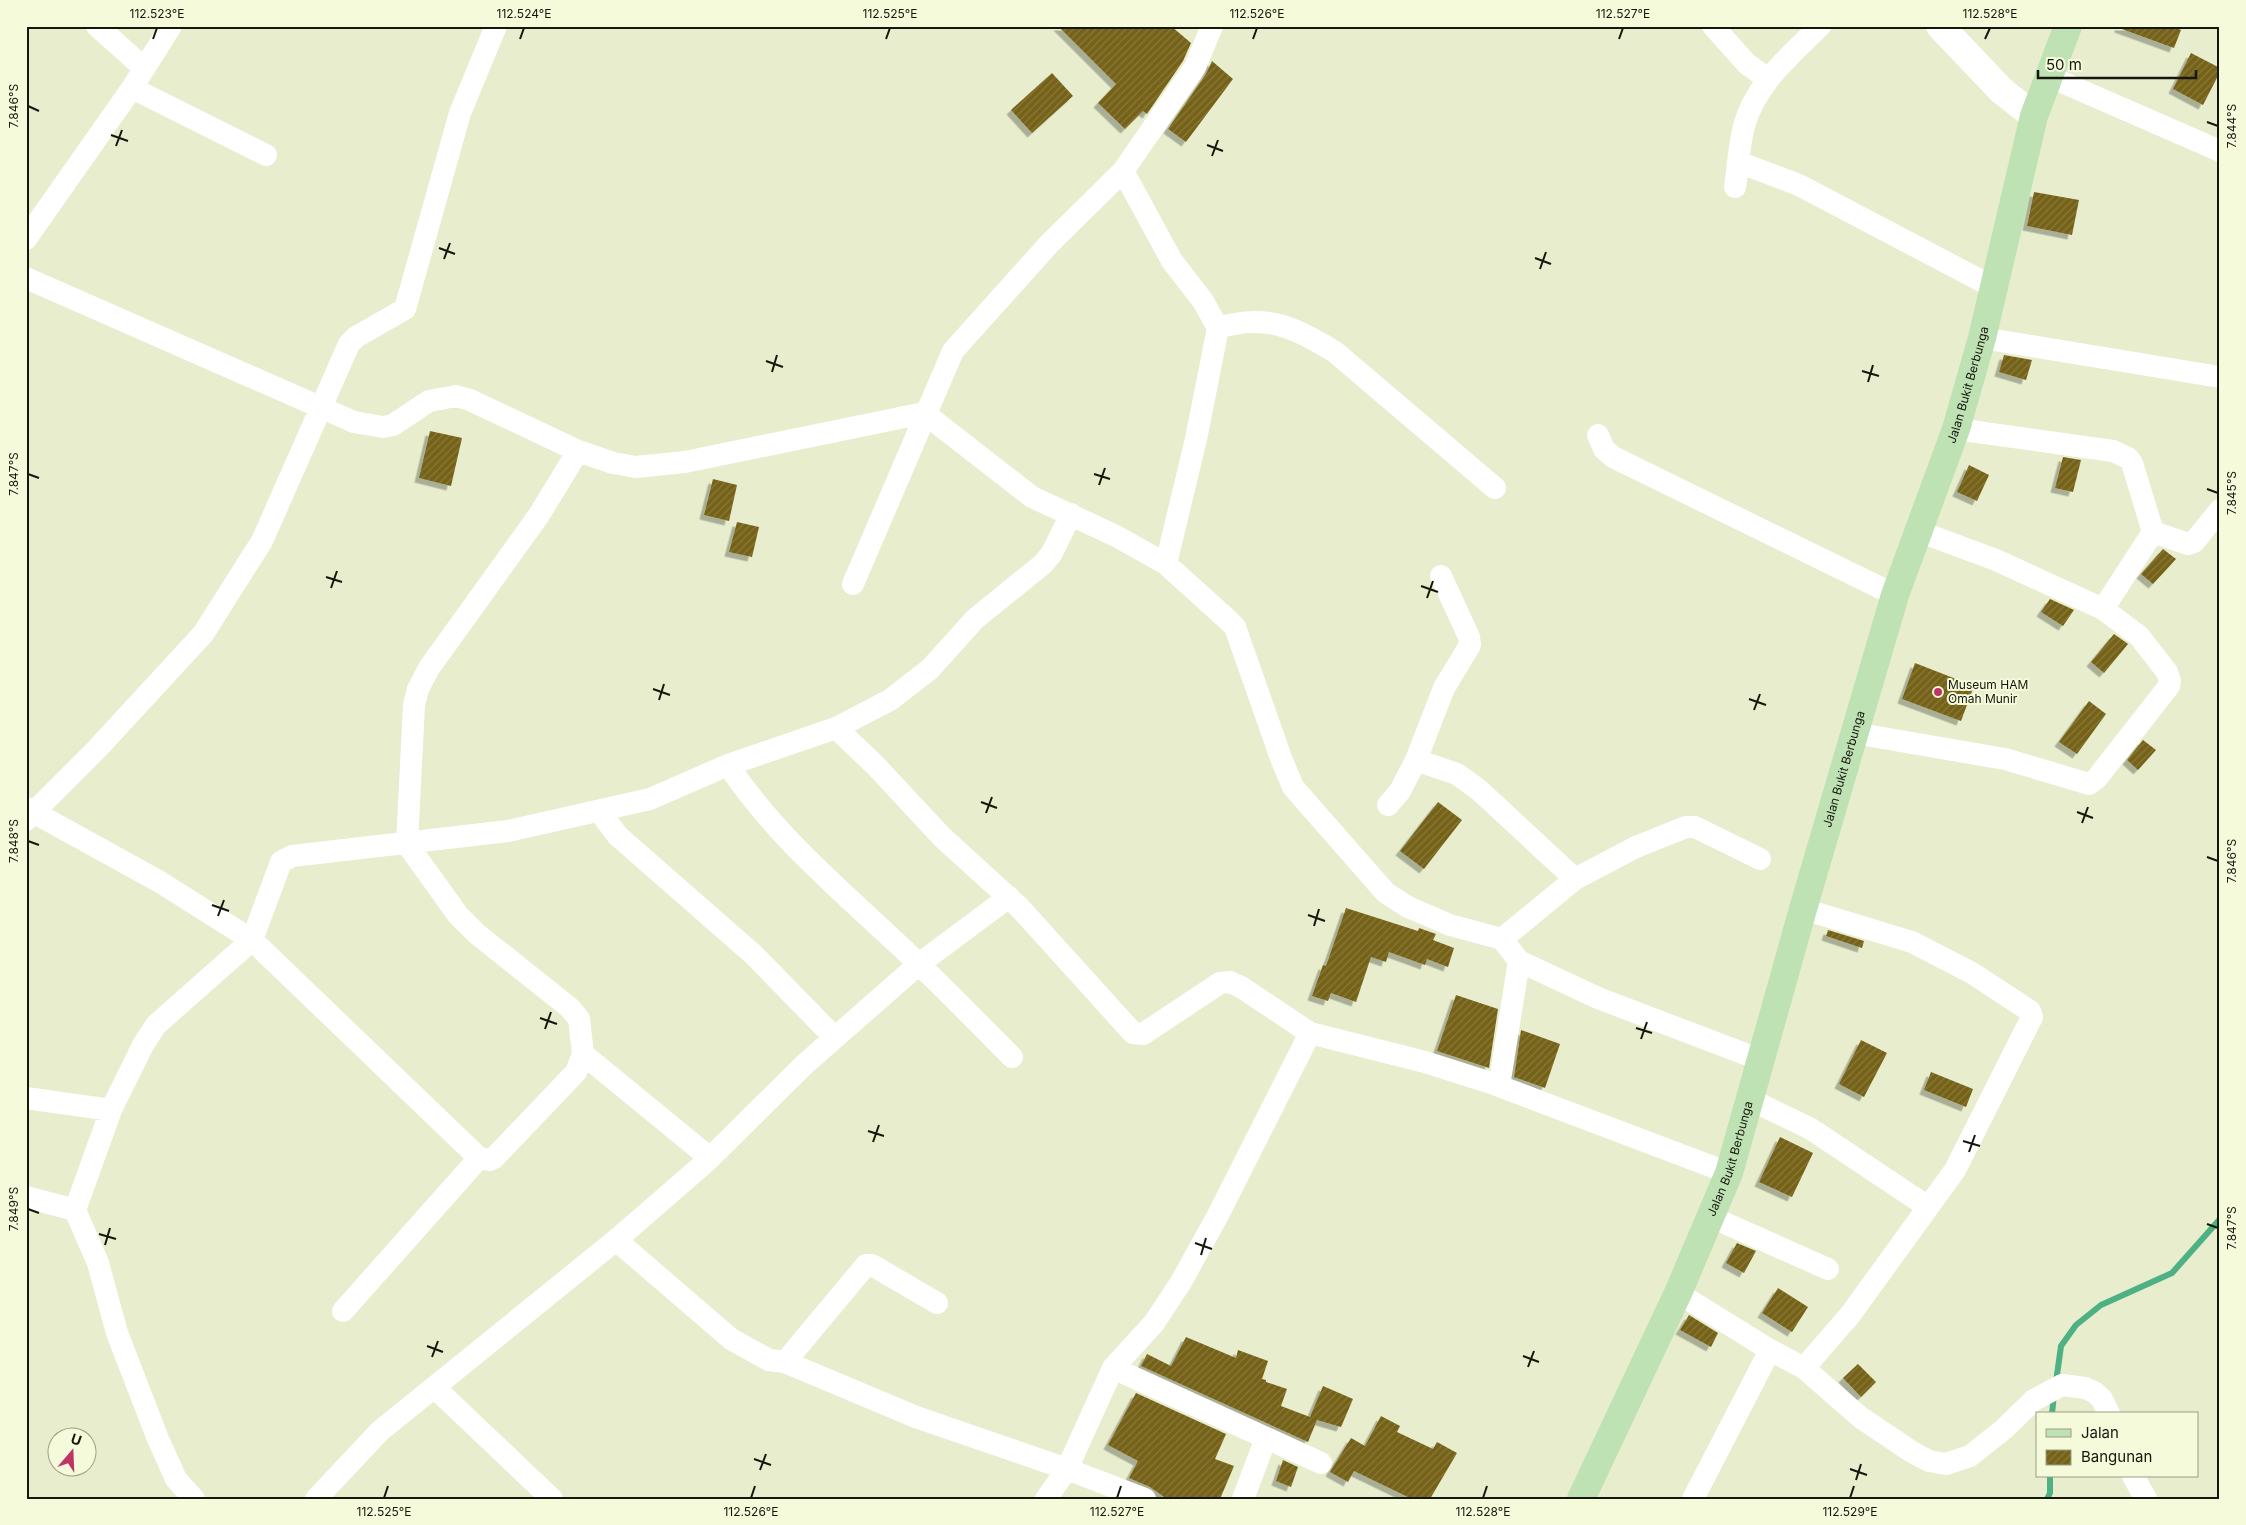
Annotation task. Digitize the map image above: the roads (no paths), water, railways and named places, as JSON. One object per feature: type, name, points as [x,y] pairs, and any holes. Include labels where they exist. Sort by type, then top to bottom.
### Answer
[{"type":"main road","name":"Jalan Bukit Berbunga","points":[[1581,1499],[1678,1293],[1709,1216],[1729,1173],[1803,908],[1895,595],[1956,429],[1982,338],[2034,116],[2068,26]]},
{"type":"street","points":[[97,26],[144,68]]},
{"type":"street","points":[[26,239],[132,88],[171,26]]},
{"type":"street","points":[[496,26],[460,113],[423,238],[405,309],[352,341],[262,541],[203,634],[110,736],[29,813],[160,882],[252,940],[479,1158],[490,1160],[576,1072],[583,1054],[579,1019],[477,934],[458,915],[407,844],[414,705],[418,689],[429,668],[539,515],[578,451]]},
{"type":"street","points":[[853,584],[952,351],[1049,244],[1123,171],[1195,67],[1212,26]]},
{"type":"street","points":[[1713,26],[1747,64],[1768,79]]},
{"type":"street","points":[[1735,187],[1744,125],[1760,90],[1768,79],[1820,26]]},
{"type":"street","points":[[1940,26],[2002,91],[2034,116]]},
{"type":"street","points":[[2048,76],[2220,151]]},
{"type":"street","points":[[132,88],[266,155]]},
{"type":"street","points":[[1738,162],[1799,185],[1993,287]]},
{"type":"street","points":[[1123,171],[1172,261],[1203,301],[1218,328],[1196,439],[1166,564]]},
{"type":"street","points":[[26,278],[354,422],[382,427],[393,426],[429,401],[442,397],[456,396],[470,400],[578,451],[613,463],[636,467],[684,462],[924,414],[1022,491],[1116,536],[1166,564],[1234,627],[1293,787],[1386,893],[1408,908],[1450,925],[1502,938],[1518,961],[1598,998],[1761,1060]]},
{"type":"street","points":[[1218,328],[1245,321],[1262,321],[1279,324],[1308,335],[1335,352],[1495,488]]},
{"type":"street","points":[[1982,338],[2220,377]]},
{"type":"street","points":[[1956,429],[2112,451],[2128,458],[2132,463],[2153,532],[2103,609]]},
{"type":"street","points":[[1598,435],[1604,449],[1613,457],[1895,595]]},
{"type":"street","points":[[2153,532],[2188,544],[2194,542],[2220,510]]},
{"type":"street","points":[[194,1499],[176,1479],[158,1439],[117,1333],[98,1263],[75,1210],[111,1110],[143,1045],[156,1025],[252,940],[278,867],[285,859],[292,856],[407,844],[508,830],[650,800],[728,765],[836,728],[890,700],[930,669],[975,618],[1043,564],[1052,553],[1071,514]]},
{"type":"street","points":[[1854,733],[2005,759],[2086,784],[2093,783],[2160,700],[2170,681],[2162,666],[2139,636],[2103,609],[1996,560],[1918,531]]},
{"type":"street","points":[[1388,805],[1400,791],[1416,760],[1444,688],[1470,645],[1470,638],[1441,576]]},
{"type":"street","points":[[836,728],[875,765],[942,836],[1009,897],[1133,1033],[1143,1034],[1224,982],[1241,987],[1310,1033],[1425,1062],[1499,1086],[1729,1173]]},
{"type":"street","points":[[1416,760],[1457,774],[1479,790],[1575,879]]},
{"type":"street","points":[[728,765],[747,794],[810,864],[918,964],[1012,1057]]},
{"type":"street","points":[[599,811],[618,836],[754,955],[835,1038]]},
{"type":"street","points":[[1502,938],[1575,879],[1636,847],[1691,826],[1760,859]]},
{"type":"street","points":[[316,1499],[380,1431],[616,1240],[710,1158],[805,1064],[918,964],[1009,897]]},
{"type":"street","points":[[1803,908],[1912,942],[1972,973],[2031,1014],[2031,1022],[1955,1170],[1850,1315],[1804,1368]]},
{"type":"street","points":[[1499,1086],[1518,961]]},
{"type":"street","points":[[1046,1499],[1067,1469],[1113,1368],[1154,1323],[1181,1282],[1217,1216],[1310,1033]]},
{"type":"street","points":[[583,1054],[710,1158]]},
{"type":"street","points":[[26,1098],[111,1110]]},
{"type":"street","points":[[1750,1099],[1811,1129],[1928,1207]]},
{"type":"street","points":[[343,1311],[479,1158]]},
{"type":"street","points":[[26,1197],[75,1210]]},
{"type":"street","points":[[1709,1216],[1828,1270]]},
{"type":"street","points":[[616,1240],[731,1339],[769,1360],[785,1362],[916,1417],[1067,1469],[1145,1499]]},
{"type":"street","points":[[785,1362],[866,1265],[872,1265],[937,1303]]},
{"type":"street","points":[[1678,1293],[1770,1350],[1804,1368],[1860,1417],[1912,1452],[1929,1461],[1946,1464],[1970,1456],[2004,1429],[2034,1400],[2054,1389],[2085,1388],[2094,1392],[2102,1399],[2108,1412]]},
{"type":"street","points":[[1693,1499],[1770,1350]]},
{"type":"street","points":[[1113,1368],[1321,1462]]},
{"type":"street","points":[[434,1387],[552,1499]]},
{"type":"street","points":[[1243,1499],[1266,1438]]},
{"type":"street","points":[[2134,1478],[2146,1499]]},
{"type":"waterway","points":[[2056,1382],[2061,1346],[2076,1325],[2101,1305],[2172,1273],[2220,1219]]},
{"type":"waterway","points":[[2052,1412],[2054,1394]]},
{"type":"waterway","points":[[2047,1499],[2050,1493],[2050,1478]]},
{"type":"place","name":"Museum HAM Omah Munir","points":[[1938,692]]}]
